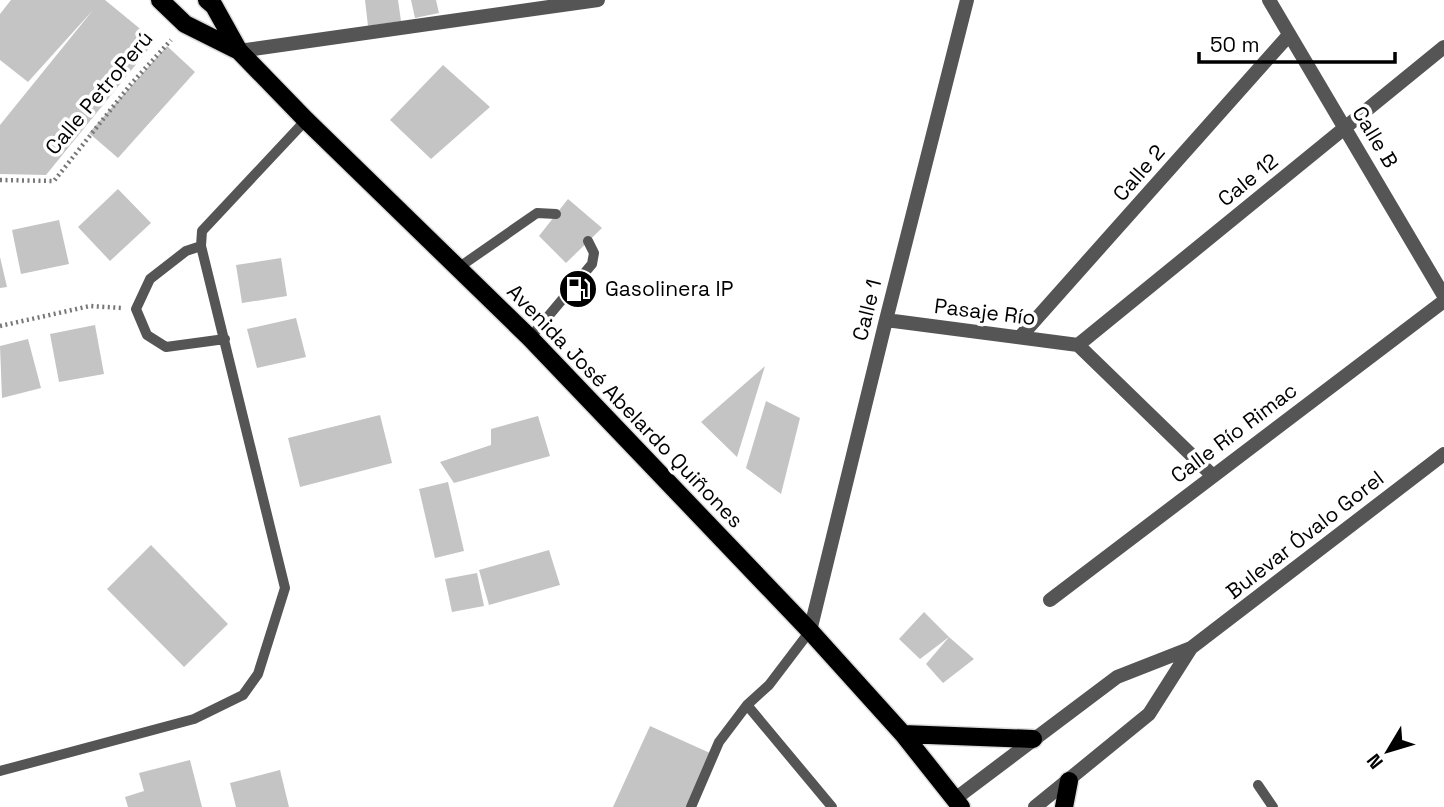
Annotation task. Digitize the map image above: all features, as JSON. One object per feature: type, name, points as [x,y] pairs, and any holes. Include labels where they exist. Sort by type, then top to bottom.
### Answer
[{"type":"main road","name":"Avenida José Abelardo Quiñones","points":[[160,0],[185,24],[239,51]]},
{"type":"main road","name":"Avenida José Abelardo Quiñones","points":[[208,0],[239,51],[530,338],[810,631],[902,734],[958,803]]},
{"type":"main road","points":[[902,734],[1033,739]]},
{"type":"main road","points":[[1064,807],[1069,781]]},
{"type":"street","points":[[239,51],[598,0]]},
{"type":"street","name":"Calle 1","points":[[810,631],[967,0]]},
{"type":"street","name":"Calle B","points":[[1269,0],[1444,299]]},
{"type":"street","name":"Calle 2","points":[[1020,337],[1289,35]]},
{"type":"street","name":"Cale 12","points":[[1078,345],[1444,47]]},
{"type":"street","name":"Calle Río Rimac","points":[[1050,600],[1444,299]]},
{"type":"street","name":"Pasaje Río","points":[[886,320],[1078,345]]},
{"type":"street","points":[[1078,345],[1212,475]]},
{"type":"street","name":"Bulevar Óvalo Gorel","points":[[958,803],[1033,739],[1117,677],[1191,649],[1444,454]]},
{"type":"street","name":"Bulevar Óvalo Gorel","points":[[1035,807],[1149,714],[1191,649]]},
{"type":"lane","points":[[0,771],[194,719],[243,695],[258,674],[285,588],[201,246],[202,232],[306,120]]},
{"type":"lane","points":[[458,268],[537,213],[556,214]]},
{"type":"lane","points":[[530,338],[592,264],[594,253],[588,241]]},
{"type":"lane","points":[[201,246],[186,251],[150,279],[136,309],[148,335],[166,347],[225,339]]},
{"type":"lane","points":[[691,807],[719,742],[747,705],[769,685],[810,631]]},
{"type":"lane","points":[[747,705],[832,807]]},
{"type":"lane","points":[[1258,785],[1273,807]]},
{"type":"path","name":"Calle PetroPerú","points":[[0,180],[54,181],[131,85],[185,24]]},
{"type":"path","points":[[0,326],[90,306],[136,309]]},
{"type":"building","points":[[11,0],[105,0],[155,41],[46,175],[0,174],[0,125],[93,10],[28,82],[0,60],[0,14]]},
{"type":"building","points":[[365,0],[398,0],[401,21],[368,26]]},
{"type":"building","points":[[411,0],[436,0],[439,13],[415,18]]},
{"type":"building","points":[[167,46],[195,72],[118,158],[89,133]]},
{"type":"building","points":[[443,65],[490,107],[431,159],[390,120]]},
{"type":"building","points":[[118,189],[151,223],[110,261],[78,227]]},
{"type":"building","points":[[568,199],[602,228],[566,263],[539,236]]},
{"type":"building","points":[[59,220],[69,264],[21,274],[12,230]]},
{"type":"building","points":[[0,257],[7,287],[0,288]]},
{"type":"building","points":[[281,258],[287,296],[242,303],[236,265]]},
{"type":"building","points":[[296,318],[306,357],[257,368],[247,329]]},
{"type":"building","points":[[95,325],[104,374],[59,382],[50,334]]},
{"type":"building","points":[[28,339],[41,388],[2,398],[0,346]]},
{"type":"building","points":[[765,366],[737,457],[701,422]]},
{"type":"building","points":[[766,401],[800,418],[781,494],[746,468]]},
{"type":"building","points":[[380,415],[392,463],[300,487],[288,438]]},
{"type":"building","points":[[538,416],[550,456],[454,483],[440,462],[491,445],[491,429]]},
{"type":"building","points":[[448,482],[464,551],[435,558],[419,489]]},
{"type":"building","points":[[151,545],[228,624],[184,667],[107,589]]},
{"type":"building","points":[[549,550],[560,585],[489,605],[479,570]]},
{"type":"building","points":[[477,573],[484,606],[452,612],[445,579]]},
{"type":"building","points":[[924,612],[949,637],[920,659],[899,639]]},
{"type":"building","points":[[949,637],[974,659],[943,683],[926,664]]},
{"type":"building","points":[[650,726],[710,753],[686,807],[613,807]]},
{"type":"building","points":[[190,760],[202,807],[128,807],[125,797],[144,791],[139,773]]},
{"type":"building","points":[[280,770],[289,807],[236,807],[230,783]]},
{"type":"place","name":"Gasolinera IP","points":[[578,289]]}]
